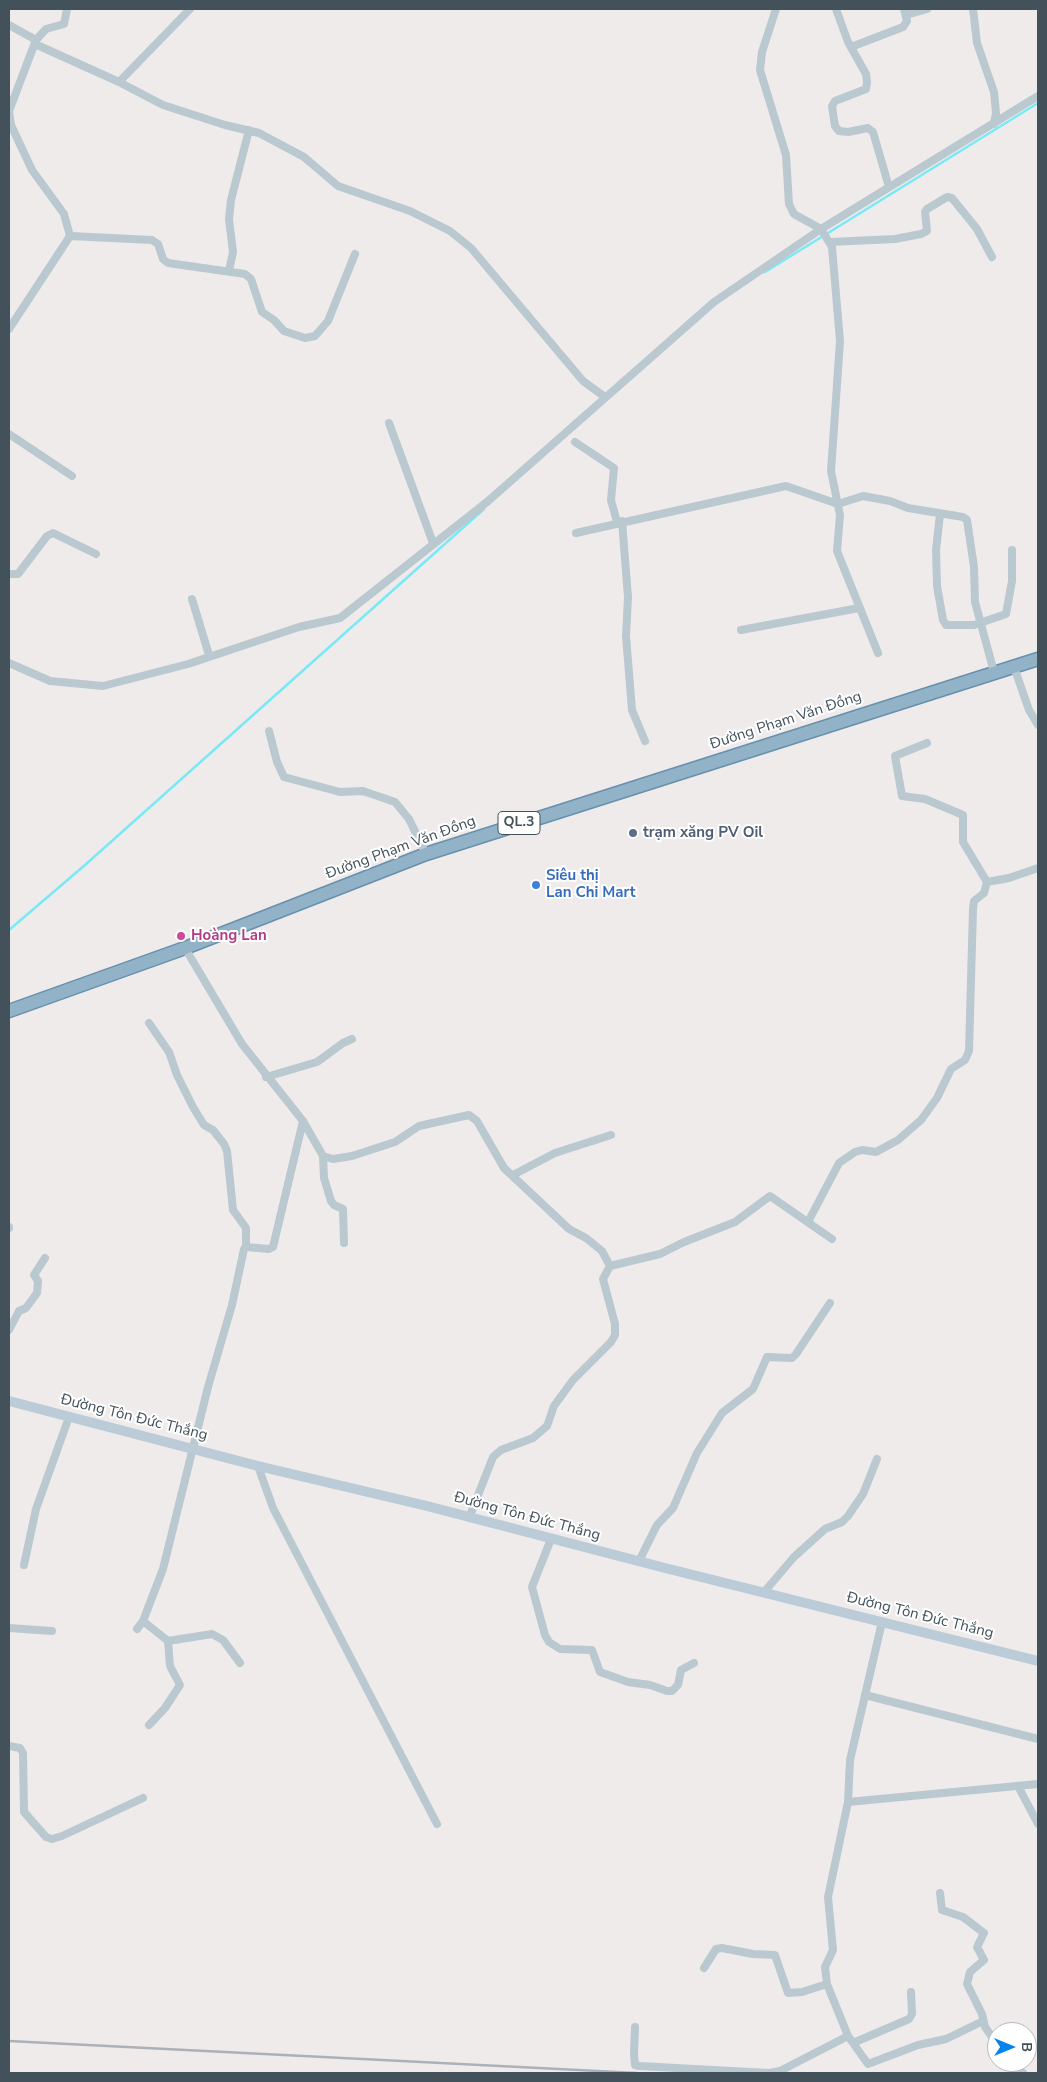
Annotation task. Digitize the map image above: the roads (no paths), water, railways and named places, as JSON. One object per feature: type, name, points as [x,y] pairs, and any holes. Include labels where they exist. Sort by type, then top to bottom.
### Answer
[{"type":"highway","name":"Đường Phạm Văn Đồng","points":[[9,1011],[185,948],[426,854],[1038,659]]},
{"type":"main road","name":"Đường Tôn Đức Thắng","points":[[9,1401],[258,1466],[639,1562],[765,1591],[1038,1661]]},
{"type":"street","points":[[9,329],[70,236],[67,218],[32,170],[9,118],[10,104],[35,42],[46,30],[64,24],[67,9]]},
{"type":"street","points":[[119,82],[190,9]]},
{"type":"street","points":[[776,9],[762,52],[762,80],[786,155],[790,209],[826,235],[895,239],[921,234],[926,231],[925,212],[927,209],[947,197],[952,198],[977,229],[992,256]]},
{"type":"street","points":[[836,9],[851,47],[866,74],[866,88],[835,102],[832,106],[836,126],[839,131],[848,132],[868,128],[873,132],[889,188]]},
{"type":"street","points":[[851,47],[895,32],[903,27],[907,21],[905,12],[927,9]]},
{"type":"street","points":[[974,9],[977,24],[977,42],[994,92],[994,124]]},
{"type":"street","points":[[9,25],[35,42],[163,105],[225,125],[249,130],[304,157],[338,186],[410,211],[461,239],[535,322],[583,381],[605,397]]},
{"type":"street","points":[[9,663],[50,681],[103,686],[188,664],[209,655],[299,627],[340,618],[494,495],[714,302],[826,235],[889,188],[1038,96]]},
{"type":"street","points":[[229,271],[232,252],[229,219],[230,200],[249,130]]},
{"type":"street","points":[[826,235],[840,341],[831,471],[840,521],[837,551],[878,653]]},
{"type":"street","points":[[70,236],[152,240],[158,244],[163,259],[168,263],[229,271],[248,276],[260,308],[284,331],[310,338],[316,336],[328,321],[355,254]]},
{"type":"street","points":[[389,423],[433,544]]},
{"type":"street","points":[[9,434],[72,476]]},
{"type":"street","points":[[575,442],[614,468],[611,500],[620,522],[628,597],[626,636],[632,710],[644,741]]},
{"type":"street","points":[[576,533],[786,486],[838,504],[858,496],[863,496],[940,514],[963,517],[967,520],[974,567],[975,602],[994,672]]},
{"type":"street","points":[[940,514],[936,550],[937,586],[944,624],[946,626],[974,626],[1006,614],[1012,581],[1012,550]]},
{"type":"street","points":[[9,574],[18,574],[47,536],[53,533],[96,554]]},
{"type":"street","points":[[192,599],[209,655]]},
{"type":"street","points":[[741,630],[859,608]]},
{"type":"street","points":[[1014,667],[1029,710],[1038,725]]},
{"type":"street","points":[[269,731],[277,762],[284,777],[340,792],[363,791],[395,802],[409,819],[426,854]]},
{"type":"street","points":[[808,1222],[839,1163],[855,1152],[862,1150],[876,1152],[898,1140],[930,1111],[951,1069],[968,1056],[974,901],[984,892],[987,882],[963,842],[963,815],[925,799],[902,796],[895,756],[927,743]]},
{"type":"street","points":[[987,882],[1009,878],[1038,868]]},
{"type":"street","points":[[185,948],[234,1032],[266,1077],[303,1121],[323,1156],[324,1178],[331,1201],[334,1205],[343,1209],[344,1243]]},
{"type":"street","points":[[137,1629],[143,1621],[160,1582],[246,1247],[246,1228],[234,1210],[227,1151],[224,1144],[213,1130],[204,1125],[177,1075],[170,1052],[150,1023]]},
{"type":"street","points":[[266,1077],[317,1062],[343,1043],[352,1039]]},
{"type":"street","points":[[323,1156],[333,1159],[360,1153],[395,1142],[419,1126],[469,1116],[477,1121],[504,1168],[570,1229],[586,1238],[602,1251],[610,1266]]},
{"type":"street","points":[[246,1247],[273,1247],[303,1121]]},
{"type":"street","points":[[513,1175],[555,1153],[611,1134]]},
{"type":"street","points":[[469,1518],[493,1457],[501,1450],[534,1438],[547,1426],[554,1406],[573,1380],[611,1342],[615,1324],[603,1279],[610,1266],[660,1254],[734,1222],[770,1196],[832,1239]]},
{"type":"street","points":[[9,1330],[19,1311],[26,1308],[37,1293],[38,1281],[34,1275],[45,1258]]},
{"type":"street","points":[[639,1562],[657,1525],[673,1508],[697,1453],[722,1413],[753,1389],[767,1358],[792,1358],[796,1354],[830,1303]]},
{"type":"street","points":[[24,1565],[36,1509],[69,1417]]},
{"type":"street","points":[[765,1591],[794,1557],[824,1529],[842,1522],[848,1516],[862,1494],[877,1459]]},
{"type":"street","points":[[258,1466],[273,1508],[437,1824]]},
{"type":"street","points":[[550,1539],[532,1587],[545,1635],[549,1642],[560,1649],[592,1650],[600,1672],[628,1682],[650,1685],[667,1691],[672,1691],[678,1685],[681,1670],[694,1663]]},
{"type":"street","points":[[143,1621],[168,1641],[170,1666],[180,1685],[165,1708],[149,1725]]},
{"type":"street","points":[[882,1622],[850,1760],[848,1802],[828,1897],[828,1918],[833,1950],[825,1967],[827,1984],[848,2036],[865,2062],[871,2063],[918,2045],[946,2039],[983,2021]]},
{"type":"street","points":[[9,1628],[52,1631]]},
{"type":"street","points":[[168,1641],[212,1634],[223,1640],[240,1662]]},
{"type":"street","points":[[866,1696],[1038,1739]]},
{"type":"street","points":[[9,1746],[20,1748],[23,1753],[24,1812],[46,1837],[52,1839],[62,1836],[143,1798]]},
{"type":"street","points":[[848,1802],[1038,1784]]},
{"type":"street","points":[[1018,1786],[1038,1824]]},
{"type":"street","points":[[940,1893],[942,1910],[963,1917],[984,1933],[977,1947],[984,1960],[970,1972],[967,1984],[987,2028]]},
{"type":"street","points":[[704,1968],[716,1949],[722,1948],[754,1954],[775,1955],[788,1993],[802,1992],[827,1984]]},
{"type":"street","points":[[853,2043],[910,2019],[912,2014],[911,1992]]},
{"type":"street","points":[[636,2027],[636,2065],[722,2072],[769,2073],[780,2071],[848,2036]]},
{"type":"waterway","points":[[765,272],[1038,103]]},
{"type":"waterway","points":[[9,930],[85,865],[484,509]]},
{"type":"railway","points":[[9,2041],[637,2073]]},
{"type":"place","name":"trạm xăng PV Oil","points":[[633,833]]},
{"type":"place","name":"Siêu thị Lan Chi Mart","points":[[536,885]]},
{"type":"place","name":"Hoàng Lan","points":[[181,936]]}]
